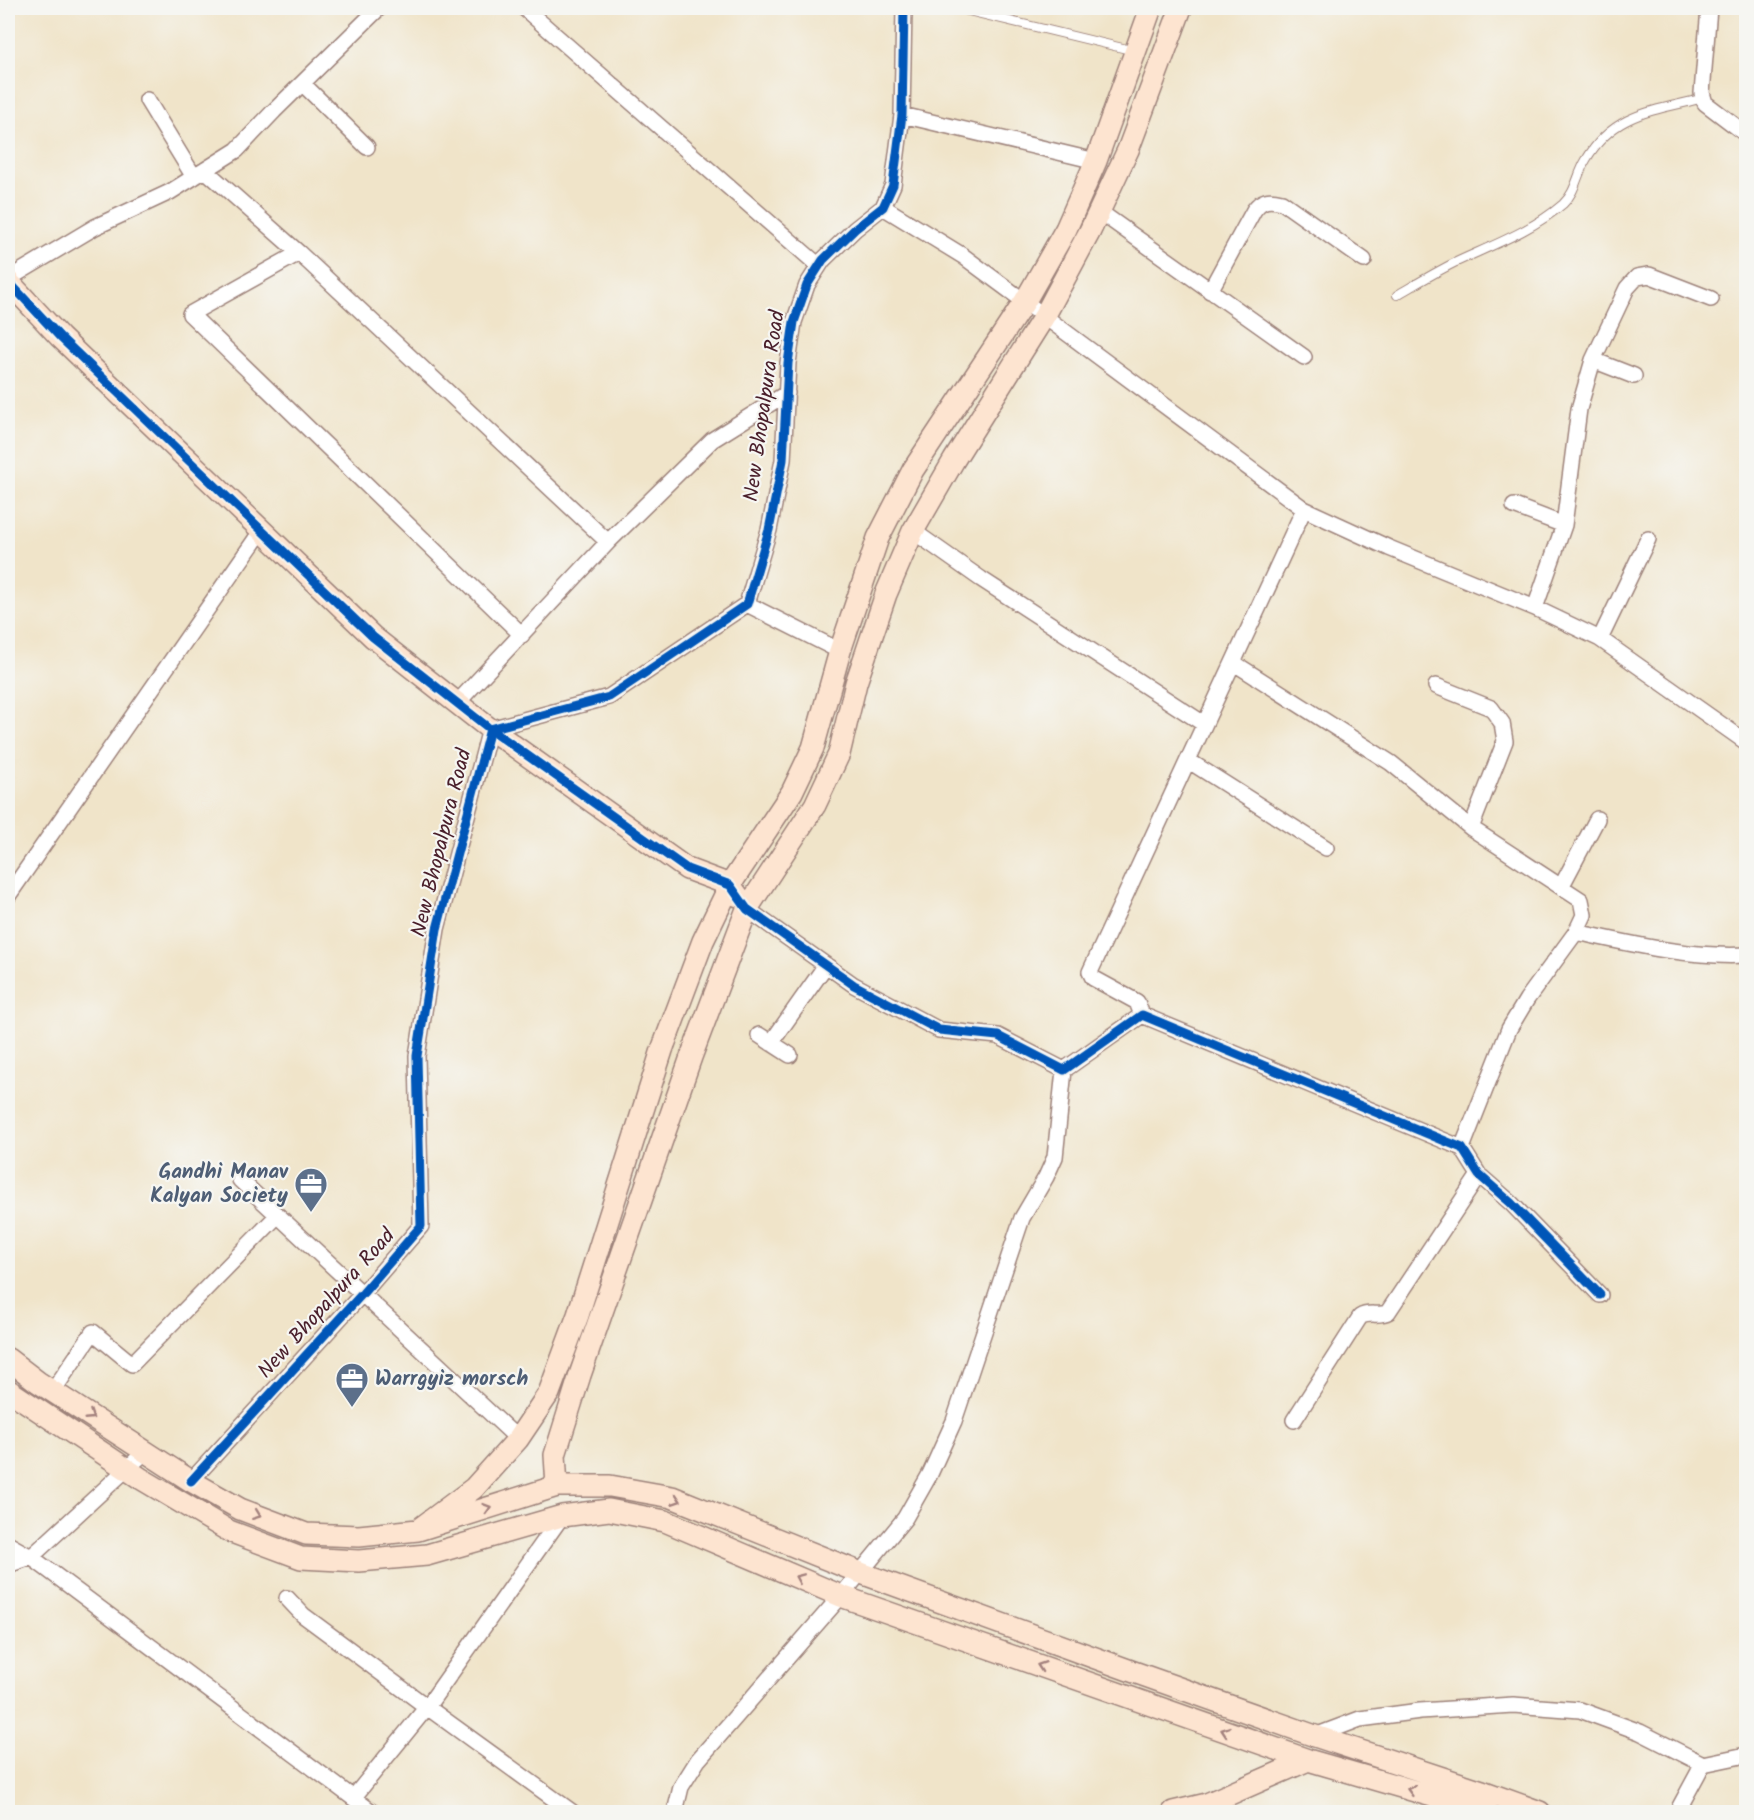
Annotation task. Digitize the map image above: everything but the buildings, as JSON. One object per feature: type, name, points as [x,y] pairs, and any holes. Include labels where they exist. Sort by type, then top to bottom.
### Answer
[{"type":"street","points":[[380,8],[237,150],[170,192],[95,227],[8,280],[60,337],[373,637],[490,729],[687,869],[730,885],[747,909],[854,985],[939,1030],[998,1036],[1064,1070]]},
{"type":"street","points":[[524,8],[819,266]]},
{"type":"street","points":[[904,8],[902,115],[893,185],[883,207],[963,256],[1304,509],[1389,548],[1535,608],[1600,639],[1746,742]]},
{"type":"street","points":[[418,1530],[474,1488],[518,1439],[549,1393],[578,1315],[662,1050],[703,941],[730,885],[792,792],[813,748],[840,651],[879,538],[914,470],[1025,301],[1066,229],[1096,161],[1151,8]]},
{"type":"street","points":[[557,1486],[555,1455],[580,1375],[691,1057],[747,909],[814,805],[840,754],[856,683],[886,594],[913,531],[954,460],[1045,315],[1100,212],[1128,150],[1181,8]]},
{"type":"street","points":[[1709,8],[1702,93],[1705,103],[1746,134]]},
{"type":"street","points":[[303,84],[367,147]]},
{"type":"street","points":[[147,100],[200,173],[299,253],[608,542]]},
{"type":"street","points":[[902,115],[1096,161]]},
{"type":"street","points":[[1210,291],[1260,202],[1282,201],[1364,260]]},
{"type":"street","name":"New Bhopalpura Road","points":[[191,1480],[363,1293],[421,1226],[417,1056],[437,930],[490,729],[609,697],[747,604],[769,530],[783,460],[788,363],[794,322],[807,285],[823,260],[855,229],[883,207]]},
{"type":"street","points":[[1100,212],[1304,357]]},
{"type":"street","points":[[299,253],[190,314],[522,635]]},
{"type":"street","points":[[1535,608],[1564,525],[1579,409],[1593,360],[1627,288],[1637,278],[1649,275],[1711,299]]},
{"type":"street","points":[[1593,360],[1634,376]]},
{"type":"street","points":[[457,703],[608,542],[712,440],[787,393]]},
{"type":"street","points":[[1514,506],[1564,525]]},
{"type":"street","points":[[1304,509],[1090,972],[1094,978],[1137,1002],[1142,1015],[1462,1148],[1479,1175],[1511,1203],[1600,1295]]},
{"type":"street","points":[[8,896],[262,530]]},
{"type":"street","points":[[913,531],[991,585],[1204,724]]},
{"type":"street","points":[[1600,639],[1647,539]]},
{"type":"street","points":[[747,604],[840,651]]},
{"type":"street","points":[[1234,663],[1391,763],[1472,828],[1581,900],[1584,915],[1576,932],[1527,999],[1509,1029],[1462,1148]]},
{"type":"street","points":[[1436,686],[1491,708],[1502,723],[1505,741],[1472,828]]},
{"type":"street","points":[[1189,761],[1326,848]]},
{"type":"street","points":[[1561,887],[1596,819]]},
{"type":"street","points":[[1576,932],[1696,955],[1746,955]]},
{"type":"street","points":[[790,1055],[765,1039],[826,965]]},
{"type":"street","points":[[675,1812],[681,1787],[698,1760],[861,1573],[905,1518],[930,1474],[954,1421],[1022,1218],[1047,1177],[1055,1157],[1064,1070],[1142,1015]]},
{"type":"street","points":[[1294,1420],[1360,1317],[1365,1314],[1388,1312],[1479,1175]]},
{"type":"street","points":[[240,1180],[518,1439]]},
{"type":"street","points":[[52,1391],[93,1332],[132,1364],[277,1216]]},
{"type":"street","points":[[8,1359],[145,1452],[240,1509],[306,1534],[359,1536],[418,1530],[557,1486],[610,1486],[672,1497],[861,1573],[1316,1736],[1540,1812]]},
{"type":"street","points":[[8,1390],[126,1469],[229,1531],[301,1558],[360,1561],[428,1555],[562,1516],[609,1510],[665,1521],[841,1596],[1308,1760],[1487,1812]]},
{"type":"street","points":[[8,1565],[31,1557],[145,1452]]},
{"type":"street","points":[[352,1798],[427,1707],[562,1516]]},
{"type":"street","points":[[8,1544],[31,1557],[372,1812]]},
{"type":"street","points":[[287,1598],[303,1615],[572,1812]]},
{"type":"street","points":[[1316,1736],[1360,1719],[1420,1711],[1513,1704],[1580,1710],[1640,1732],[1703,1764],[1746,1755]]},
{"type":"street","points":[[1173,1812],[1207,1804],[1308,1760]]},
{"type":"street","points":[[1677,1812],[1703,1764]]},
{"type":"lane","points":[[956,8],[1135,51]]},
{"type":"lane","points":[[1397,295],[1451,265],[1531,226],[1564,203],[1574,189],[1584,162],[1593,148],[1611,130],[1629,118],[1704,98]]},
{"type":"cycle path","points":[[191,1481],[363,1293],[421,1226],[417,1056],[437,929],[490,729],[609,697],[747,604],[769,530],[783,460],[788,363],[794,322],[807,285],[823,260],[855,229],[883,207],[893,185],[902,115],[904,8]]},
{"type":"cycle path","points":[[8,281],[60,337],[373,637],[490,729],[687,869],[730,885],[747,909],[854,985],[939,1030],[998,1036],[1064,1070],[1142,1015],[1462,1148],[1479,1175],[1511,1203],[1600,1295]]},
{"type":"place","name":"Gandhi Manav Kalyan Society","points":[[311,1213]]},
{"type":"place","name":"Warrgyiz morsch","points":[[352,1408]]}]
